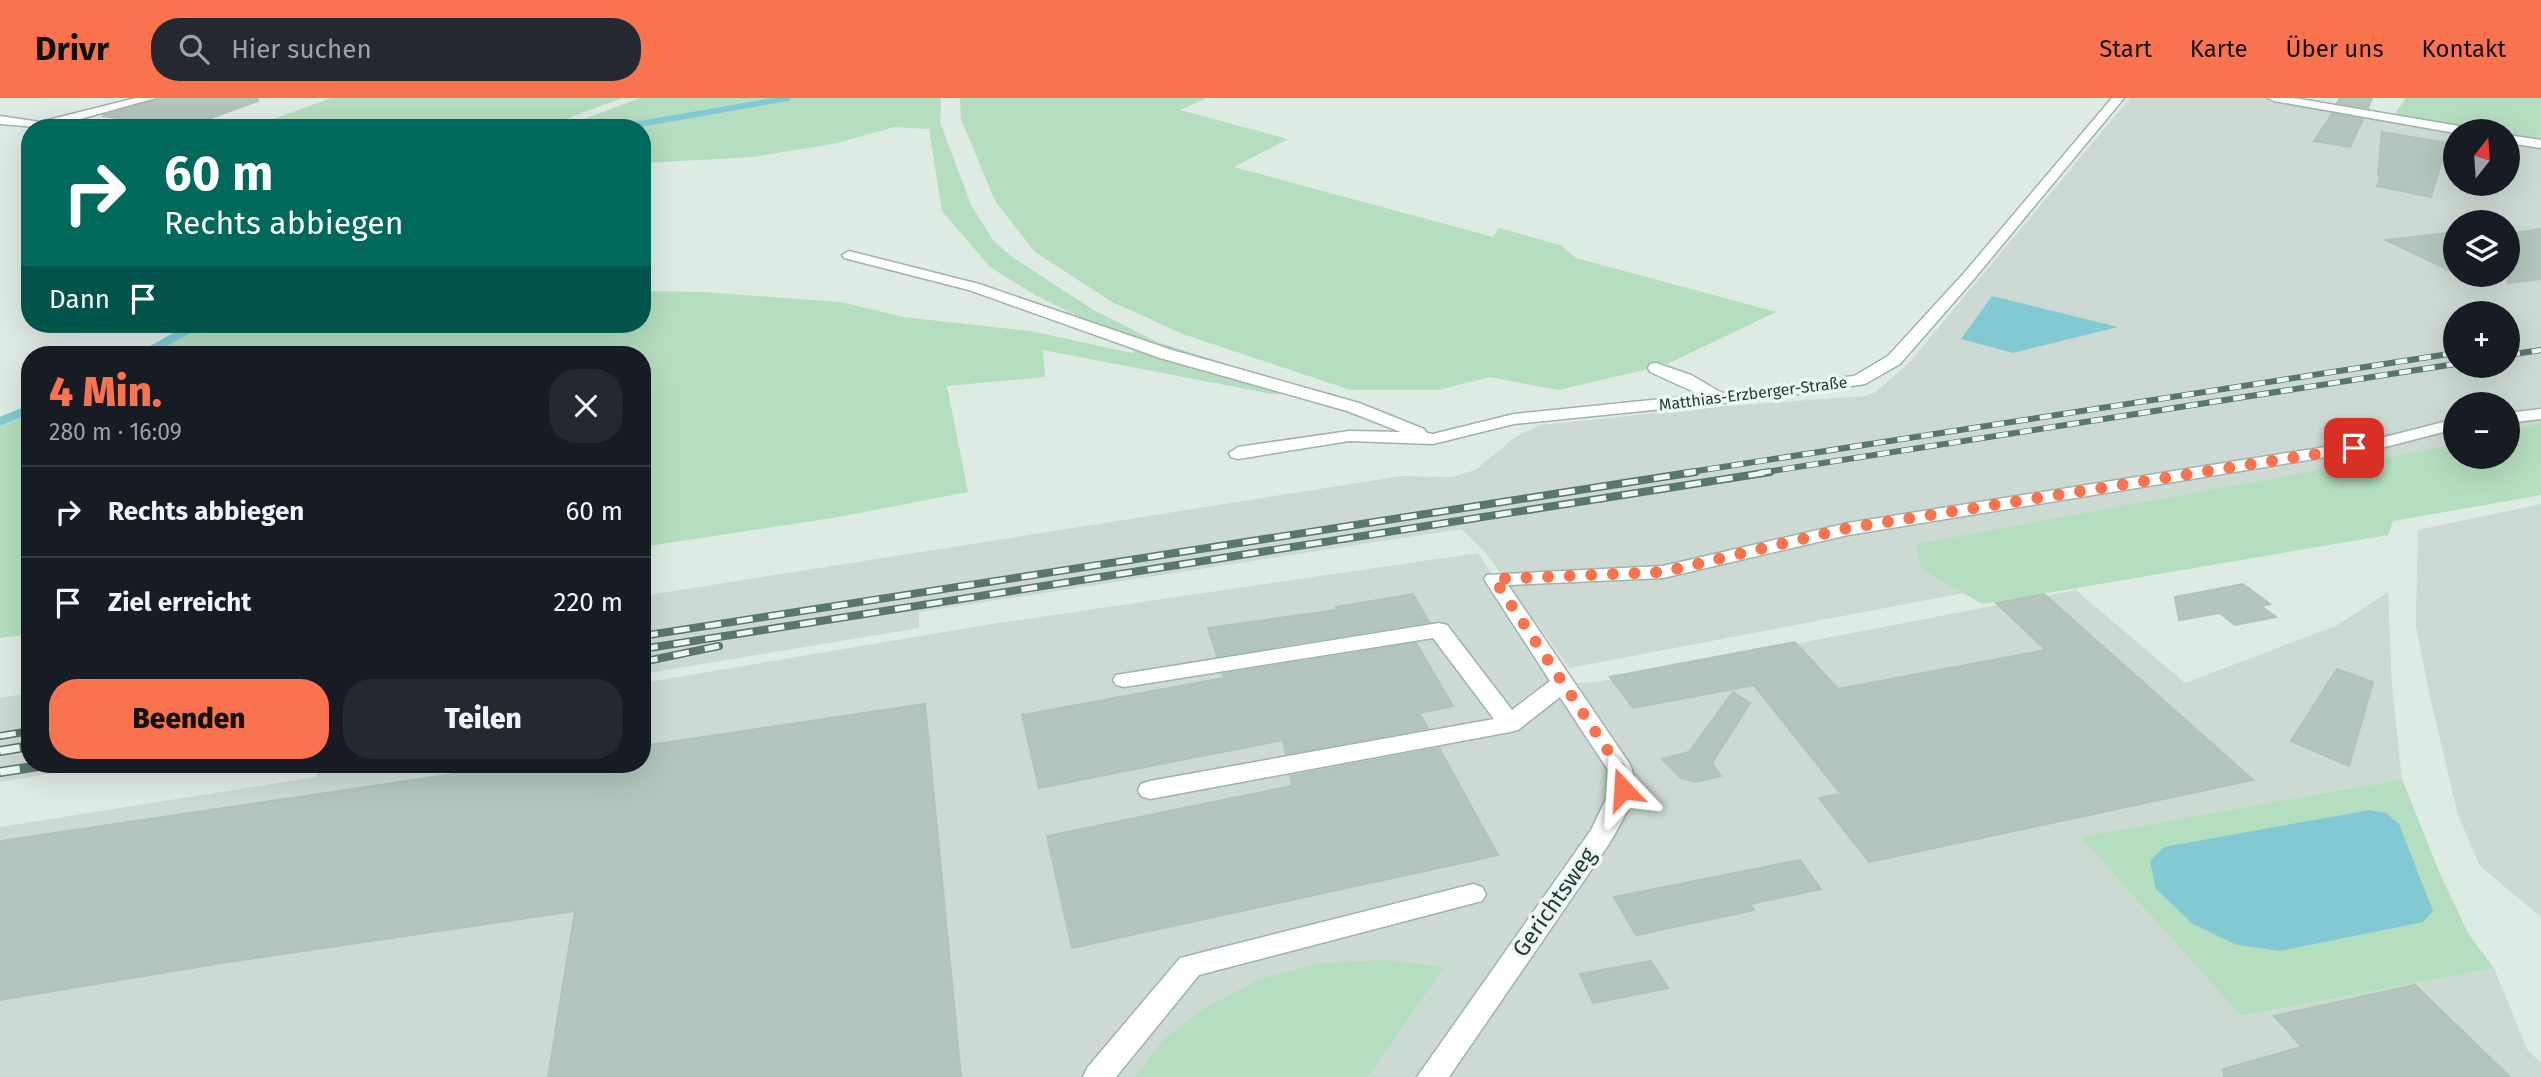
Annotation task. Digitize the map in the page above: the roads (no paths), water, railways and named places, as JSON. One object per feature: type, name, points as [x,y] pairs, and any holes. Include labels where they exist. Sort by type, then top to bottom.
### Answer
[{"type":"street","points":[[68,119],[150,98]]},
{"type":"street","name":"Matthias-Erzberger-Straße","points":[[1238,453],[1349,436],[1433,439],[1514,419],[1859,380],[1894,360],[1969,276],[2118,98]]},
{"type":"street","points":[[2274,98],[2443,127]]},
{"type":"street","points":[[0,120],[21,123]]},
{"type":"street","points":[[2520,141],[2541,145]]},
{"type":"street","points":[[849,255],[974,286],[1166,354],[1353,407],[1433,439]]},
{"type":"street","points":[[1656,368],[1685,379],[1718,398]]},
{"type":"street","points":[[2520,417],[2541,414]]},
{"type":"street","name":"Gerichtsweg","points":[[1433,1077],[1600,837],[1618,806],[1623,789],[1620,769],[1494,579],[1664,572],[1848,528],[2381,443],[2443,427]]},
{"type":"street","points":[[1125,680],[1439,630],[1510,724]]},
{"type":"street","points":[[1150,790],[1510,724],[1562,684]]},
{"type":"street","points":[[1098,1077],[1190,966],[1473,894]]},
{"type":"water","points":[[1992,296],[2118,327],[2013,353],[1961,339]]},
{"type":"water","points":[[2370,810],[2386,813],[2399,824],[2433,911],[2423,922],[2280,951],[2237,945],[2193,924],[2156,889],[2150,861],[2164,847]]},
{"type":"waterway","points":[[651,122],[788,98]]},
{"type":"waterway","points":[[158,346],[182,333]]},
{"type":"waterway","points":[[0,421],[21,413]]},
{"type":"railway","points":[[2520,353],[2541,350]]},
{"type":"railway","points":[[1684,473],[2443,355]]},
{"type":"railway","points":[[1759,473],[2443,366]]},
{"type":"railway","points":[[651,635],[1695,472]]},
{"type":"railway","points":[[651,648],[1770,472]]},
{"type":"railway","points":[[651,660],[719,646]]},
{"type":"railway","points":[[0,736],[21,732]]},
{"type":"railway","points":[[0,751],[21,748]]},
{"type":"railway","points":[[0,772],[21,769]]}]
